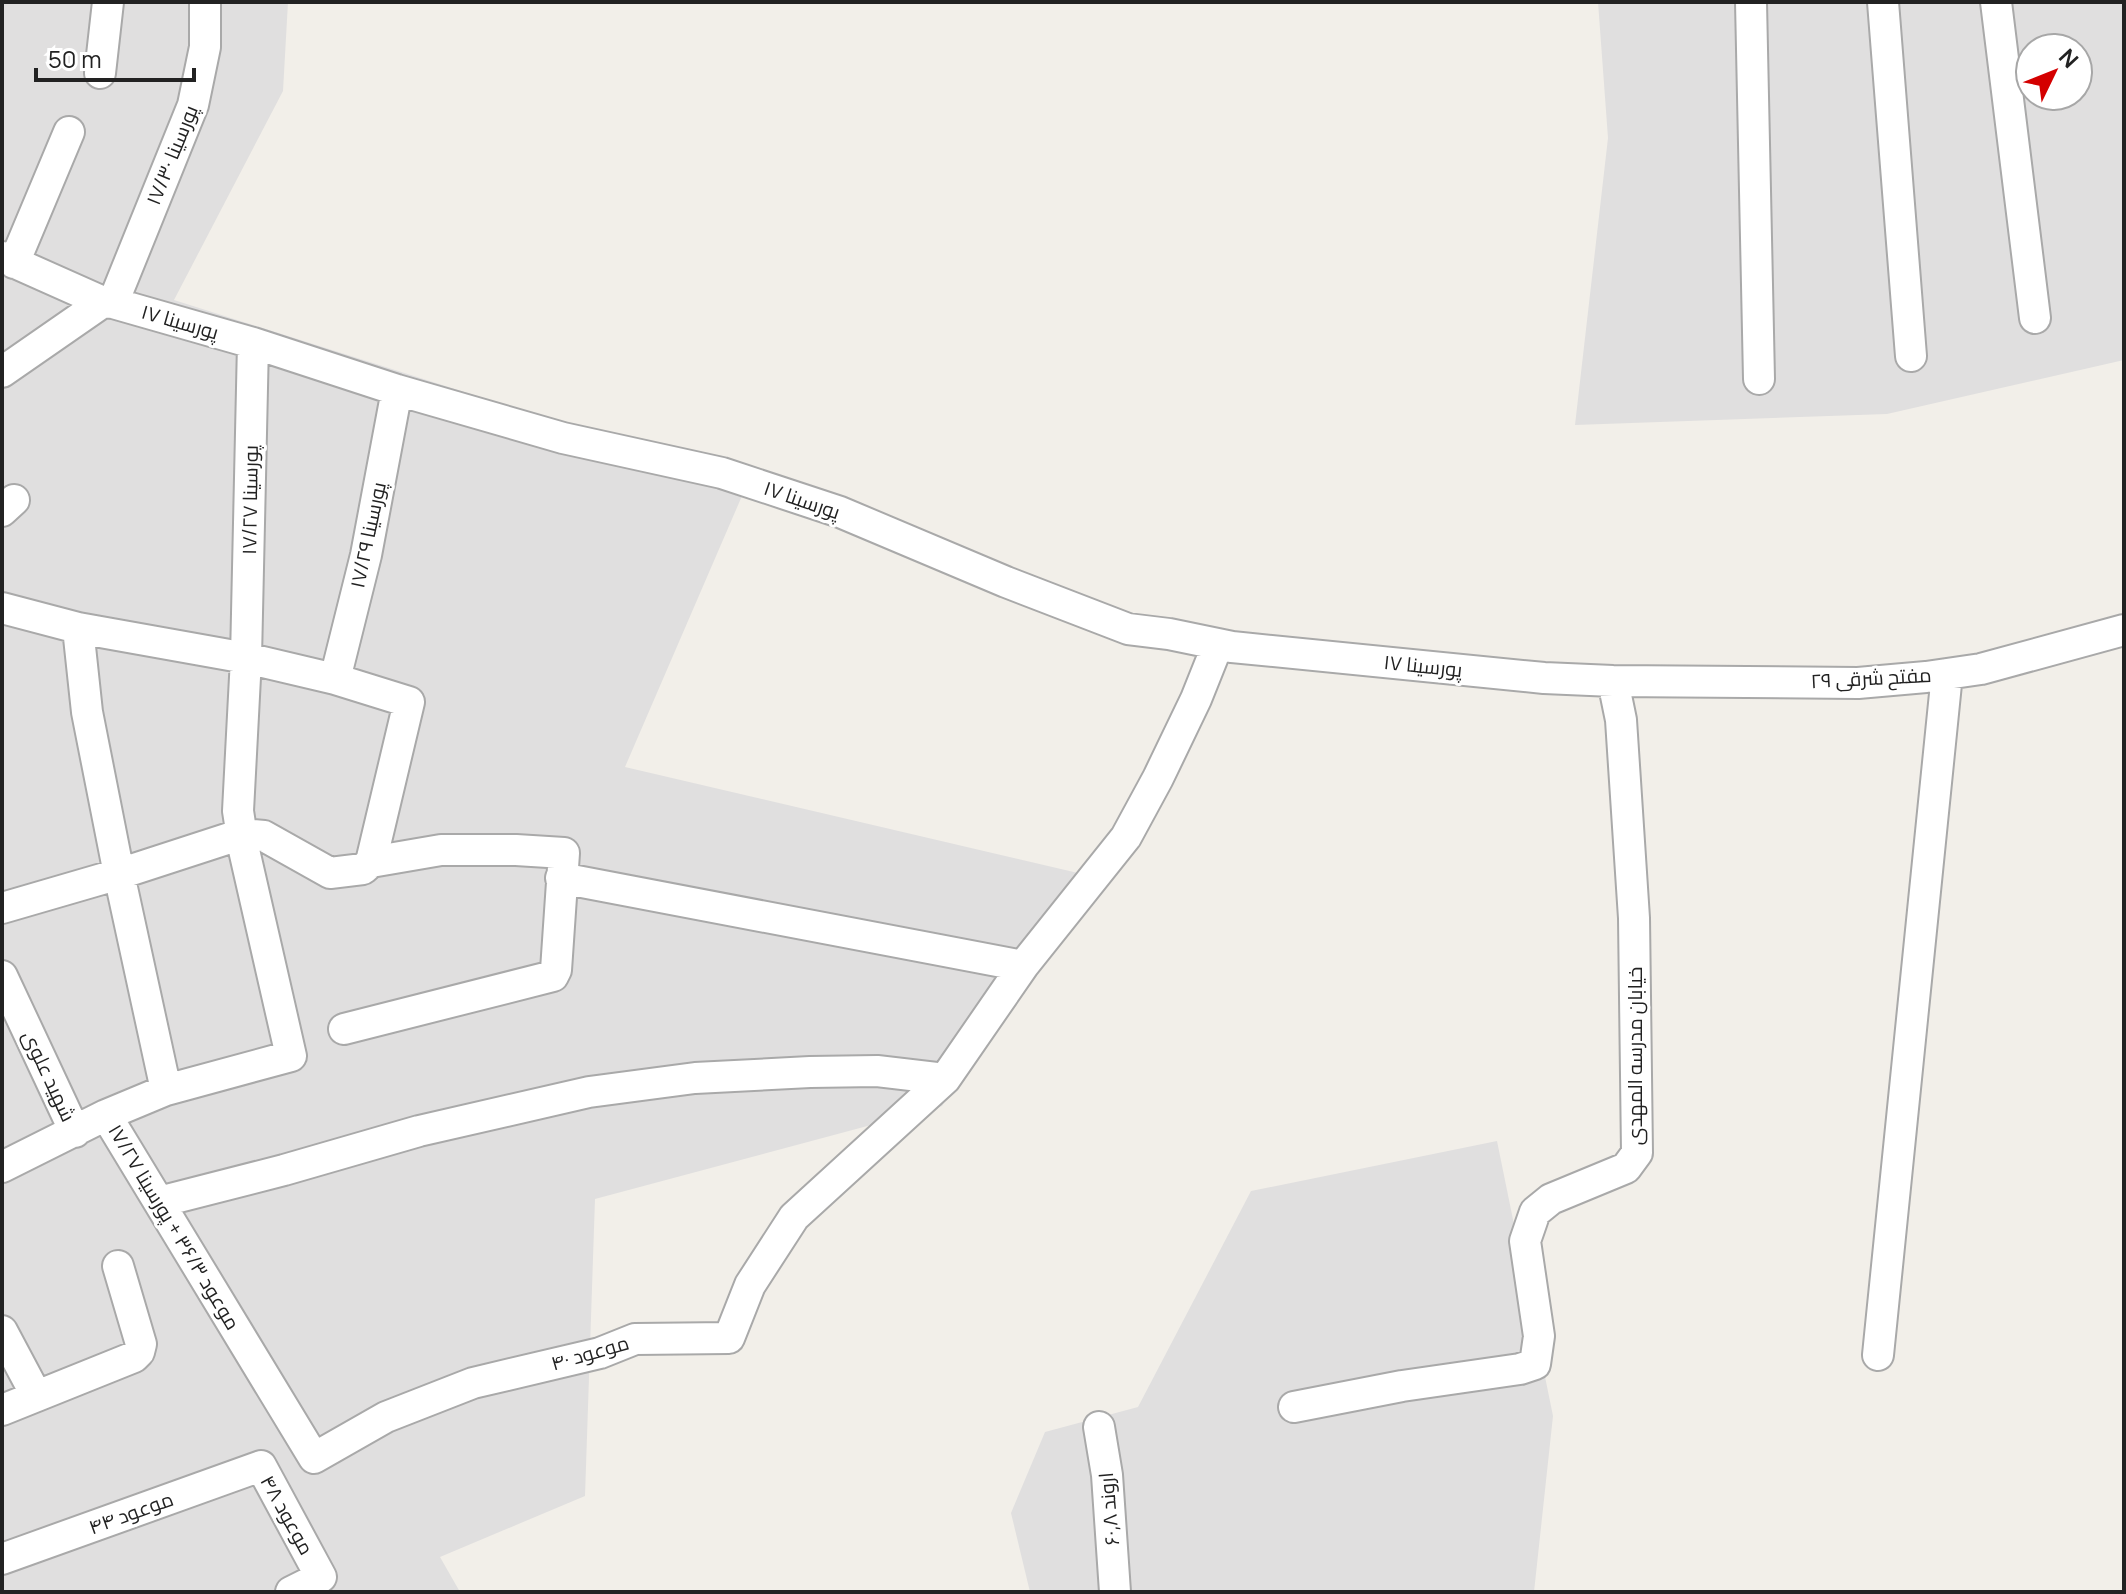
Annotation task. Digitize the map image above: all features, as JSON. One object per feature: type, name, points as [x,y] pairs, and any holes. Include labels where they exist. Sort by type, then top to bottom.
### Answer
[{"type":"street","points":[[100,73],[108,2]]},
{"type":"street","name":"پورسینا ۱۷/۳۰","points":[[108,303],[193,105],[205,47],[205,2]]},
{"type":"street","points":[[1751,2],[1759,379]]},
{"type":"street","points":[[1883,2],[1911,356]]},
{"type":"street","points":[[1996,2],[2035,318]]},
{"type":"street","points":[[8,260],[69,132]]},
{"type":"street","name":"پورسینا ۱۷","points":[[8,260],[108,303],[253,343],[397,390],[563,438],[722,473],[840,512],[1018,588],[1128,629],[1218,644],[1544,678],[1613,681]]},
{"type":"street","points":[[2,372],[108,303]]},
{"type":"street","name":"پورسینا ۱۷/۲۷","points":[[166,1090],[291,1056],[238,811],[246,658],[253,343]]},
{"type":"street","name":"پورسینا ۱۷/۲۹","points":[[335,679],[366,555],[397,390]]},
{"type":"street","points":[[2,608],[78,628],[246,658],[335,679],[409,702],[371,862]]},
{"type":"street","points":[[2,1167],[106,1115],[166,1090],[87,712],[78,628]]},
{"type":"street","name":"مفتح شرقی ۲۹","points":[[1613,681],[1858,683],[1981,669],[2124,630]]},
{"type":"street","points":[[159,1202],[419,1131],[589,1092],[695,1078],[810,1072],[877,1071],[945,1079],[1023,966],[1126,837],[1196,699],[1218,644]]},
{"type":"street","points":[[1878,1355],[1947,674]]},
{"type":"street","name":"خیابان مدرسه المهدی","points":[[1294,1407],[1535,1364],[1539,1336],[1525,1241],[1535,1212],[1551,1199],[1626,1168],[1637,1153],[1634,918],[1621,720],[1613,681]]},
{"type":"street","points":[[2,908],[242,834],[264,836],[330,873],[363,869],[371,862],[441,850],[561,852],[565,856],[553,976],[344,1029]]},
{"type":"street","points":[[561,878],[1023,966]]},
{"type":"street","name":"شهید علوی","points":[[2,976],[75,1132]]},
{"type":"street","name":"موعود ۴۰","points":[[242,1339],[314,1458],[386,1417],[473,1383],[600,1353],[635,1339],[729,1338],[750,1285],[794,1217],[945,1079]]},
{"type":"street","name":"موعود ۳۶/۳ + پورسینا ۱۷/۲۷","points":[[106,1115],[242,1339]]},
{"type":"street","points":[[2,1410],[134,1357],[139,1352],[141,1344],[118,1266]]},
{"type":"street","points":[[2,1331],[36,1395]]},
{"type":"street","name":"اروند ۶۰٫۸","points":[[1099,1427],[1107,1475],[1115,1592]]},
{"type":"street","name":"موعود ۴۴","points":[[2,1559],[261,1466]]},
{"type":"street","name":"موعود ۴۸","points":[[261,1466],[321,1577],[291,1592]]},
{"type":"shaded area","points":[[2,2],[288,2],[283,91],[174,300],[748,482],[625,767],[1078,873],[942,1106],[595,1199],[585,1496],[440,1557],[460,1592],[2,1592]]},
{"type":"shaded area","points":[[1598,2],[2124,2],[2124,360],[1887,414],[1575,425],[1608,138]]},
{"type":"shaded area","points":[[1497,1141],[1553,1416],[1534,1592],[1030,1592],[1011,1513],[1045,1432],[1138,1407],[1251,1191]]}]
